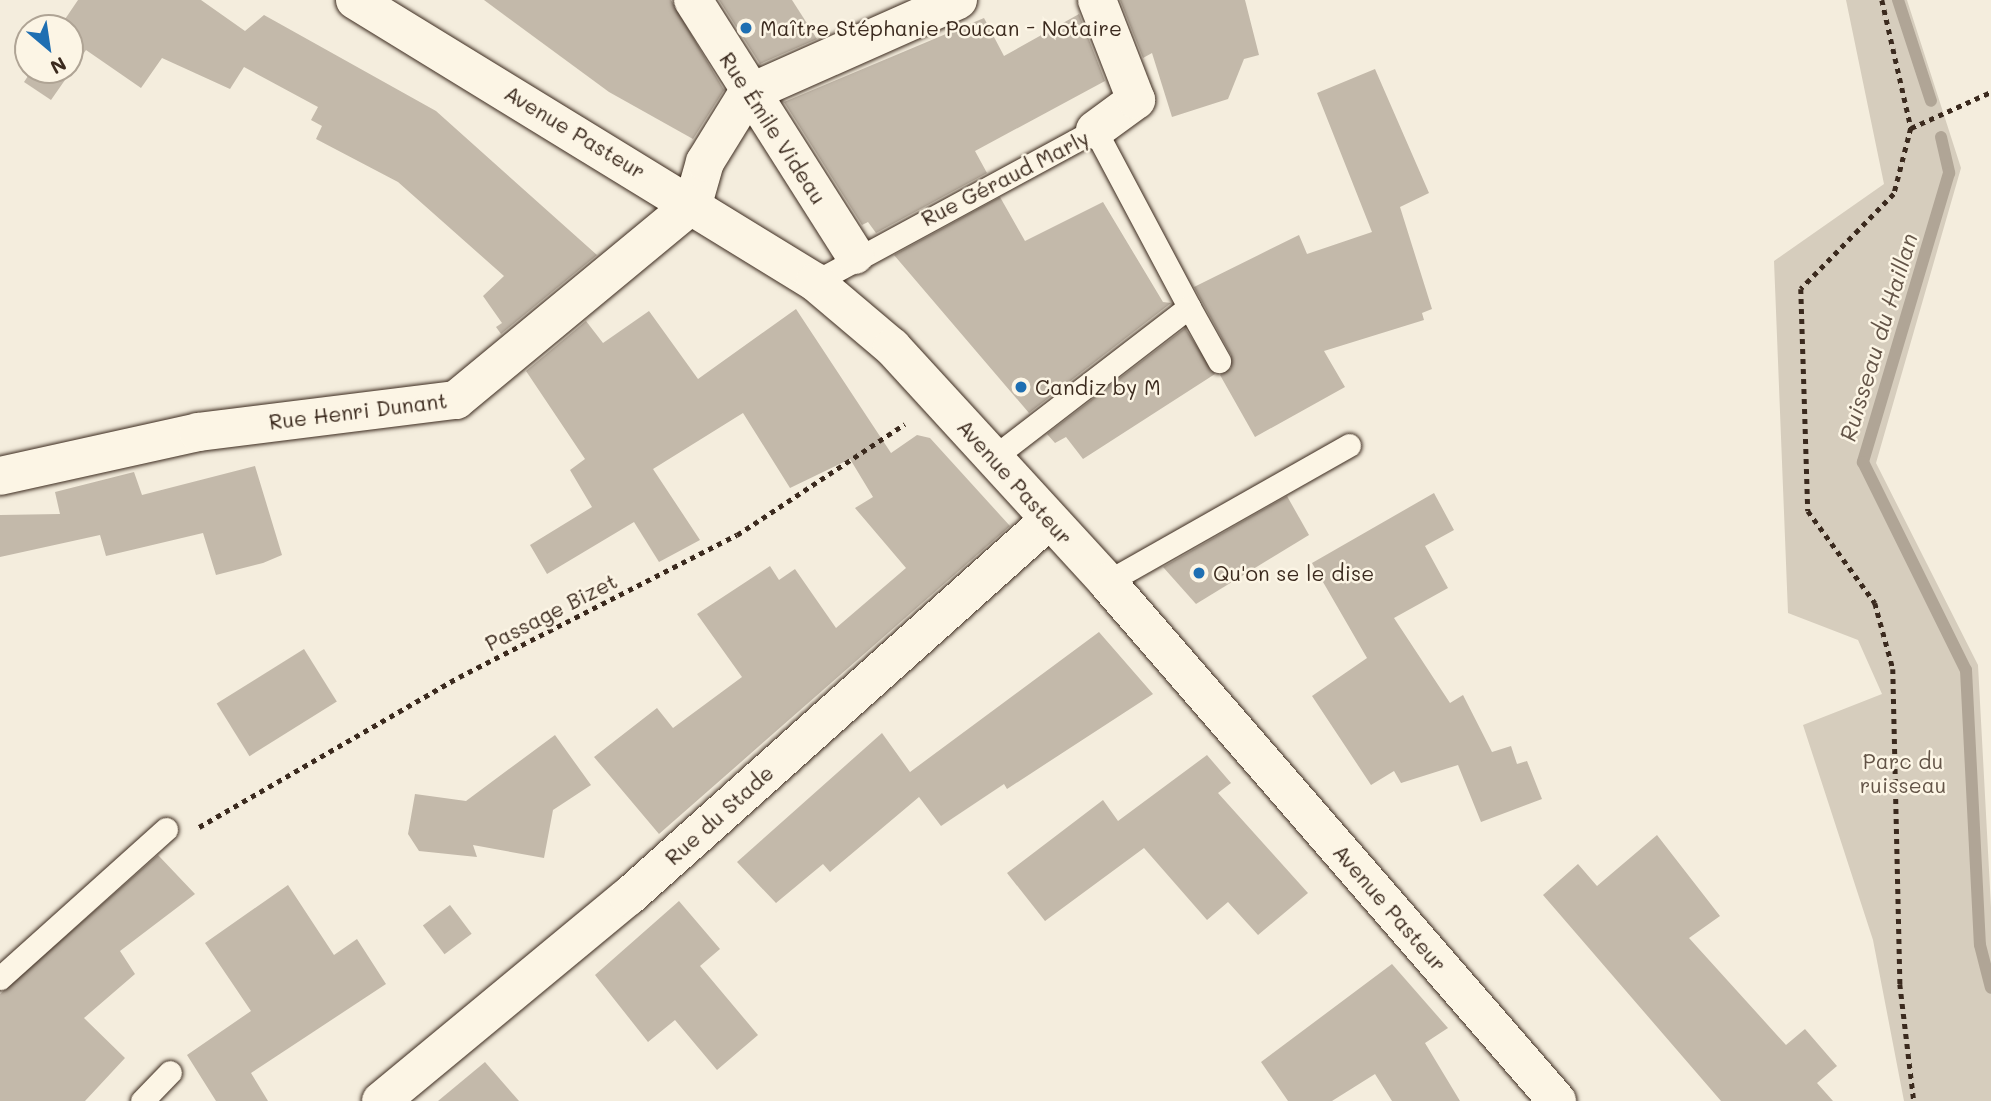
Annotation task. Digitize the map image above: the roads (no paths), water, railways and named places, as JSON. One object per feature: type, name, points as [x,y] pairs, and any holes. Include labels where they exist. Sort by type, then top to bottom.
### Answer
[{"type":"street","name":"Avenue Pasteur","points":[[355,0],[693,204],[815,282],[892,347],[1107,582],[1557,1101]]},
{"type":"street","name":"Rue Émile Videau","points":[[693,0],[747,94],[855,254]]},
{"type":"street","points":[[693,204],[705,162],[747,94],[958,0]]},
{"type":"street","points":[[1095,130],[1136,100],[1097,0]]},
{"type":"street","name":"Rue Henri Dunant","points":[[0,476],[198,432],[456,400],[693,204]]},
{"type":"street","name":"Rue du Stade","points":[[381,1101],[628,897],[1049,520]]},
{"type":"lane","name":"Rue Géraud Marly","points":[[815,282],[855,254],[1095,130],[1219,360]]},
{"type":"lane","points":[[993,457],[1189,307]]},
{"type":"lane","points":[[1107,582],[1349,445]]},
{"type":"lane","points":[[0,978],[166,829]]},
{"type":"lane","points":[[142,1101],[170,1072]]},
{"type":"waterway","name":"Ruisseau du Haillan","points":[[1898,0],[1931,101]]},
{"type":"waterway","name":"Ruisseau du Haillan","points":[[1941,137],[1949,173],[1863,462],[1966,670],[1980,945],[1991,988]]},
{"type":"place","name":"Maître Stéphanie Poucan - Notaire","points":[[746,28]]},
{"type":"place","name":"Candiz by M","points":[[1021,387]]},
{"type":"place","name":"Qu'on se le dise","points":[[1199,573]]},
{"type":"park label","name":"Parc du ruisseau","points":[[1903,773]]}]
